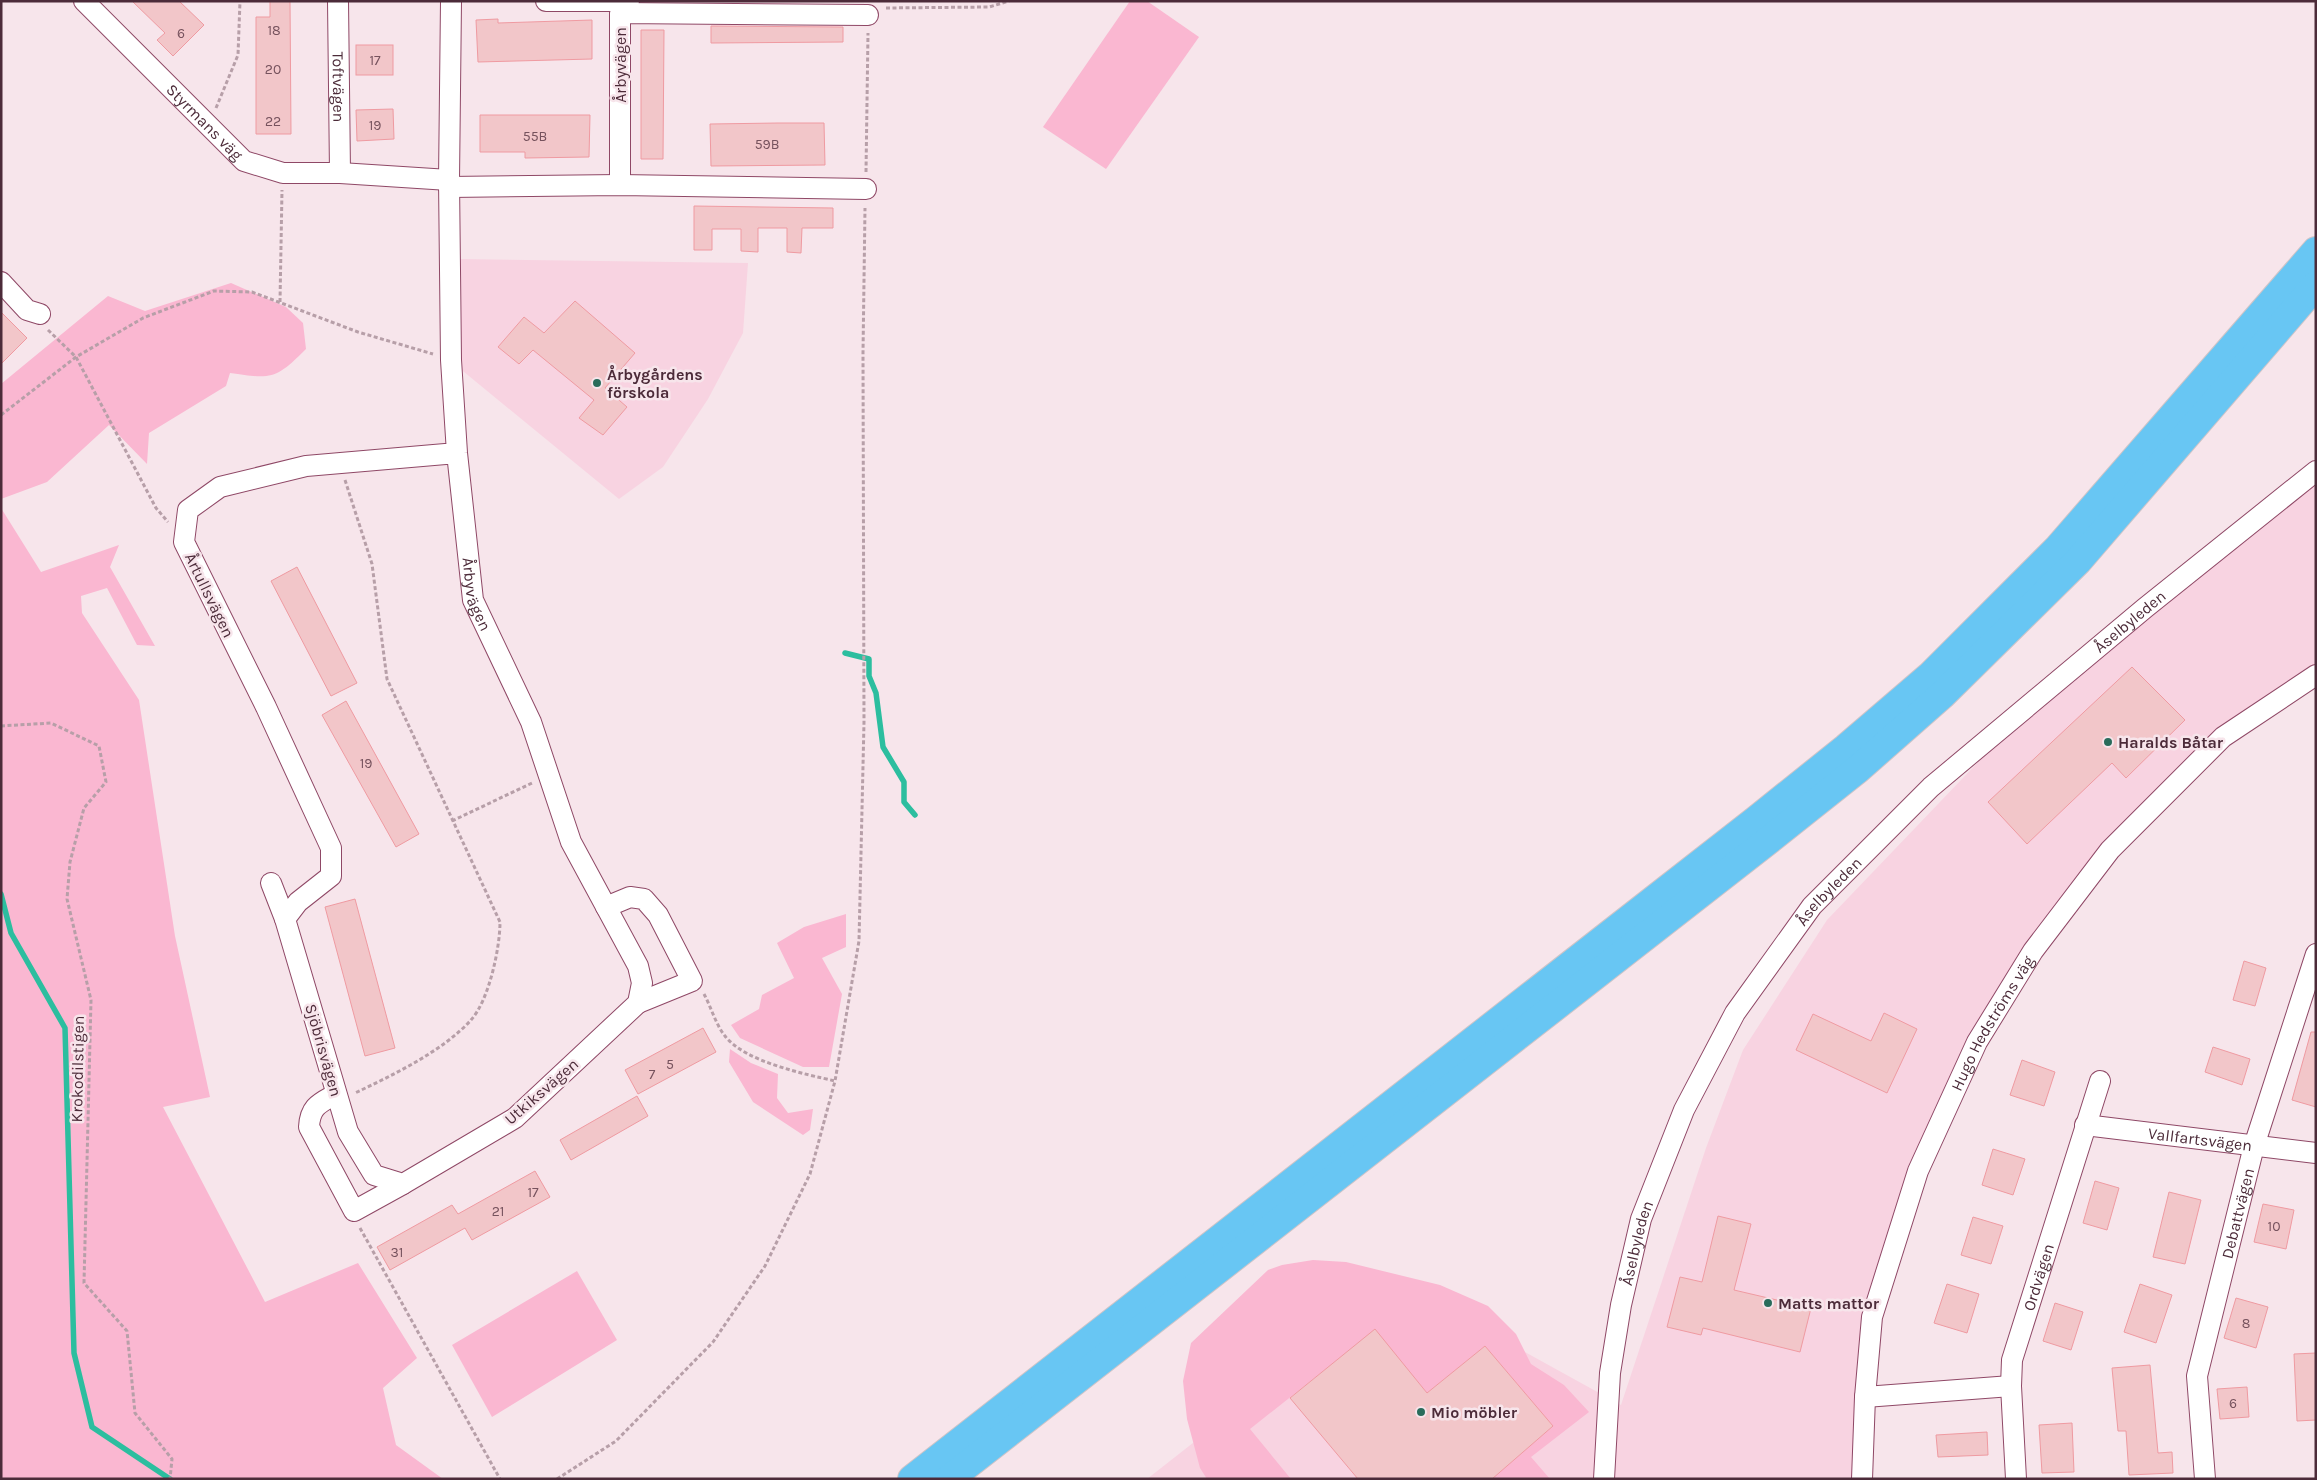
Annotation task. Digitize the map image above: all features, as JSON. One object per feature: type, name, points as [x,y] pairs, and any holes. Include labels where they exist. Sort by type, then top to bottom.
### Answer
[{"type":"highway","points":[[912,1479],[1756,820],[1846,748],[1930,676],[2058,548],[2316,251]]},
{"type":"highway","points":[[949,1479],[1858,769],[1935,701],[2078,561],[2316,285]]},
{"type":"street","name":"Styrmans väg","points":[[84,1],[244,161],[283,174],[340,172],[449,184]]},
{"type":"street","name":"Toftvägen","points":[[338,1],[340,172]]},
{"type":"street","name":"Årbyvägen","points":[[451,1],[449,184],[451,360],[457,453],[473,600],[531,722],[570,842],[638,966],[642,983],[638,1003]]},
{"type":"street","name":"Årbyvägen","points":[[546,1],[868,15]]},
{"type":"street","name":"Årbyvägen","points":[[620,185],[626,5]]},
{"type":"street","points":[[449,184],[866,189]]},
{"type":"street","points":[[1,282],[34,312]]},
{"type":"street","name":"Årtullsvägen","points":[[286,918],[298,902],[331,876],[330,848],[266,707],[184,542],[188,510],[220,487],[306,466],[457,453]]},
{"type":"street","name":"Åselbyleden","points":[[1604,1479],[1610,1373],[1621,1305],[1641,1219],[1684,1110],[1735,1013],[1812,906],[1931,787],[2145,608],[2316,471]]},
{"type":"street","name":"Hugo Hedströms väg","points":[[1862,1479],[1865,1397],[1872,1316],[1918,1171],[1977,1042],[2033,951],[2110,850],[2223,737],[2316,675]]},
{"type":"street","name":"Sjöbrisvägen","points":[[271,883],[286,918],[348,1132],[374,1175],[403,1184]]},
{"type":"street","points":[[606,907],[630,897],[644,899],[658,915],[692,981],[638,1003]]},
{"type":"street","name":"Debattvägen","points":[[2205,1479],[2198,1376],[2254,1146],[2316,954]]},
{"type":"street","name":"Utkiksvägen","points":[[354,1211],[515,1118],[638,1003]]},
{"type":"street","name":"Ordvägen","points":[[2016,1479],[2011,1386],[2012,1360],[2100,1081]]},
{"type":"street","points":[[338,1098],[319,1103],[310,1114],[309,1126],[354,1211]]},
{"type":"street","name":"Vallfartsvägen","points":[[2086,1125],[2316,1153]]},
{"type":"street","points":[[1865,1397],[2011,1386]]},
{"type":"path","points":[[206,124],[220,102],[238,55],[240,1]]},
{"type":"path","points":[[557,1479],[616,1441],[713,1342],[765,1266],[810,1174],[835,1081],[859,941],[864,722],[863,353],[868,9],[989,7],[1009,1]]},
{"type":"path","points":[[280,302],[283,174]]},
{"type":"path","points":[[1,415],[76,357],[143,318],[214,292],[252,292],[358,332],[451,360]]},
{"type":"path","points":[[34,312],[76,357],[156,508],[184,542]]},
{"type":"path","points":[[338,1098],[394,1074],[448,1040],[472,1019],[489,985],[500,944],[500,922],[386,679],[372,564],[340,462]]},
{"type":"path","name":"Krokodilstigen","points":[[1,726],[51,723],[99,746],[106,782],[84,808],[70,862],[67,899],[91,1000],[84,1283],[127,1331],[135,1414],[172,1459],[170,1479]]},
{"type":"path","points":[[452,821],[548,775]]},
{"type":"path","points":[[692,981],[701,987],[726,1037],[745,1051],[784,1068],[835,1081]]},
{"type":"path","points":[[354,1211],[357,1223],[500,1479]]},
{"type":"shaded area","points":[[1130,1],[1147,1],[1199,37],[1106,169],[1043,127]]},
{"type":"shaded area","name":"Årbygårdens förskola","points":[[459,259],[748,263],[743,333],[708,399],[663,467],[619,499],[458,367]]},
{"type":"shaded area","points":[[231,283],[286,307],[303,323],[306,349],[287,367],[272,375],[255,376],[230,373],[226,386],[149,433],[147,464],[109,425],[47,482],[1,499],[1,384],[108,296],[145,311]]},
{"type":"shaded area","points":[[2316,485],[2316,675],[2223,737],[2110,850],[1977,1042],[1872,1316],[1862,1479],[1147,1479],[1398,1282],[1621,1405],[1706,1148],[1743,1050],[1827,920],[2006,733],[2181,581]]},
{"type":"shaded area","points":[[1,508],[41,572],[119,545],[110,567],[155,646],[137,645],[107,588],[81,596],[82,613],[139,700],[175,936],[210,1097],[163,1107],[265,1302],[358,1263],[417,1358],[383,1388],[396,1445],[443,1479],[1,1479]]},
{"type":"shaded area","points":[[846,914],[846,947],[822,958],[842,994],[829,1067],[803,1067],[740,1038],[731,1025],[759,1009],[762,995],[794,978],[777,943],[804,927]]},
{"type":"shaded area","points":[[730,1049],[751,1063],[778,1074],[777,1098],[788,1113],[813,1109],[810,1130],[803,1135],[753,1102],[729,1062]]},
{"type":"shaded area","points":[[1313,1260],[1346,1262],[1440,1285],[1488,1306],[1516,1334],[1531,1364],[1564,1385],[1589,1412],[1531,1457],[1550,1479],[1496,1479],[1494,1477],[1553,1426],[1485,1346],[1427,1393],[1375,1330],[1250,1429],[1291,1479],[1207,1479],[1200,1468],[1187,1419],[1183,1381],[1191,1343],[1268,1270],[1282,1265]]},
{"type":"shaded area","points":[[577,1271],[617,1340],[492,1417],[452,1345]]},
{"type":"building","points":[[132,1],[179,1],[204,25],[173,56],[157,40],[165,33]]},
{"type":"building","points":[[270,1],[290,1],[291,134],[256,134],[256,17],[270,17]]},
{"type":"building","points":[[498,19],[498,23],[592,20],[592,59],[478,62],[476,20]]},
{"type":"building","points":[[711,26],[843,27],[843,42],[711,43]]},
{"type":"building","points":[[641,30],[664,30],[663,159],[641,159]]},
{"type":"building","points":[[356,45],[393,45],[393,75],[356,75]]},
{"type":"building","points":[[393,109],[394,139],[357,141],[356,110]]},
{"type":"building","points":[[480,115],[590,115],[589,157],[525,158],[525,152],[480,152]]},
{"type":"building","points":[[824,123],[825,165],[711,166],[710,124]]},
{"type":"building","points":[[694,206],[833,208],[833,228],[802,228],[801,253],[787,252],[787,228],[758,228],[758,252],[741,251],[741,229],[712,229],[712,250],[694,250]]},
{"type":"building","points":[[575,301],[635,353],[605,388],[627,407],[603,435],[579,418],[594,400],[533,350],[519,364],[498,347],[524,317],[544,333]]},
{"type":"building","points":[[1,312],[27,338],[1,364]]},
{"type":"building","points":[[297,567],[357,683],[331,696],[271,581]]},
{"type":"building","name":"Haralds Båtar","points":[[2132,667],[2185,720],[2126,778],[2112,763],[2027,844],[1988,802]]},
{"type":"building","points":[[346,701],[419,834],[396,847],[322,715]]},
{"type":"building","points":[[355,899],[395,1048],[365,1056],[325,907]]},
{"type":"building","points":[[2244,961],[2266,968],[2255,1006],[2233,1000]]},
{"type":"building","points":[[1884,1013],[1917,1029],[1887,1093],[1796,1050],[1813,1014],[1871,1041]]},
{"type":"building","points":[[703,1028],[716,1052],[638,1094],[625,1070]]},
{"type":"building","points":[[2311,1032],[2316,1032],[2316,1107],[2292,1100]]},
{"type":"building","points":[[2213,1047],[2250,1059],[2242,1085],[2205,1072]]},
{"type":"building","points":[[2022,1060],[2055,1072],[2044,1106],[2010,1095]]},
{"type":"building","points":[[637,1096],[648,1116],[571,1160],[560,1140]]},
{"type":"building","points":[[1993,1149],[2025,1159],[2013,1195],[1982,1185]]},
{"type":"building","points":[[535,1171],[550,1197],[472,1240],[465,1228],[390,1270],[377,1247],[452,1205],[458,1214]]},
{"type":"building","points":[[2095,1181],[2119,1188],[2107,1230],[2083,1223]]},
{"type":"building","points":[[2169,1192],[2201,1200],[2185,1264],[2153,1257]]},
{"type":"building","points":[[2263,1204],[2294,1210],[2286,1249],[2254,1242]]},
{"type":"building","points":[[1718,1216],[1751,1224],[1734,1290],[1811,1308],[1800,1352],[1703,1328],[1701,1335],[1667,1327],[1680,1277],[1702,1282]]},
{"type":"building","points":[[1973,1217],[2003,1226],[1991,1264],[1961,1255]]},
{"type":"building","points":[[1947,1284],[1979,1294],[1967,1333],[1934,1323]]},
{"type":"building","points":[[2140,1284],[2172,1295],[2156,1343],[2124,1332]]},
{"type":"building","points":[[2236,1298],[2268,1307],[2256,1348],[2224,1338]]},
{"type":"building","points":[[2055,1303],[2083,1312],[2071,1350],[2043,1341]]},
{"type":"building","name":"Mio möbler","points":[[1375,1329],[1427,1393],[1485,1346],[1553,1426],[1492,1479],[1358,1479],[1290,1398]]},
{"type":"building","points":[[2316,1353],[2316,1420],[2297,1421],[2294,1354]]},
{"type":"building","points":[[2150,1365],[2158,1453],[2172,1452],[2173,1473],[2129,1475],[2126,1431],[2118,1431],[2112,1368]]},
{"type":"building","points":[[2247,1387],[2249,1417],[2220,1419],[2217,1389]]},
{"type":"building","points":[[2072,1423],[2074,1472],[2042,1473],[2039,1425]]},
{"type":"building","points":[[1987,1432],[1988,1455],[1938,1457],[1936,1435]]},
{"type":"waterway","points":[[845,653],[869,659],[869,676],[876,693],[883,747],[904,782],[904,802],[915,815]]},
{"type":"waterway","points":[[1,894],[11,933],[65,1028],[74,1353],[92,1427],[170,1479]]},
{"type":"place","name":"Årbygårdens förskola","points":[[597,383]]},
{"type":"place","name":"Haralds Båtar","points":[[2108,742]]},
{"type":"place","name":"Matts mattor","points":[[1768,1303]]},
{"type":"place","name":"Mio möbler","points":[[1421,1412]]}]
